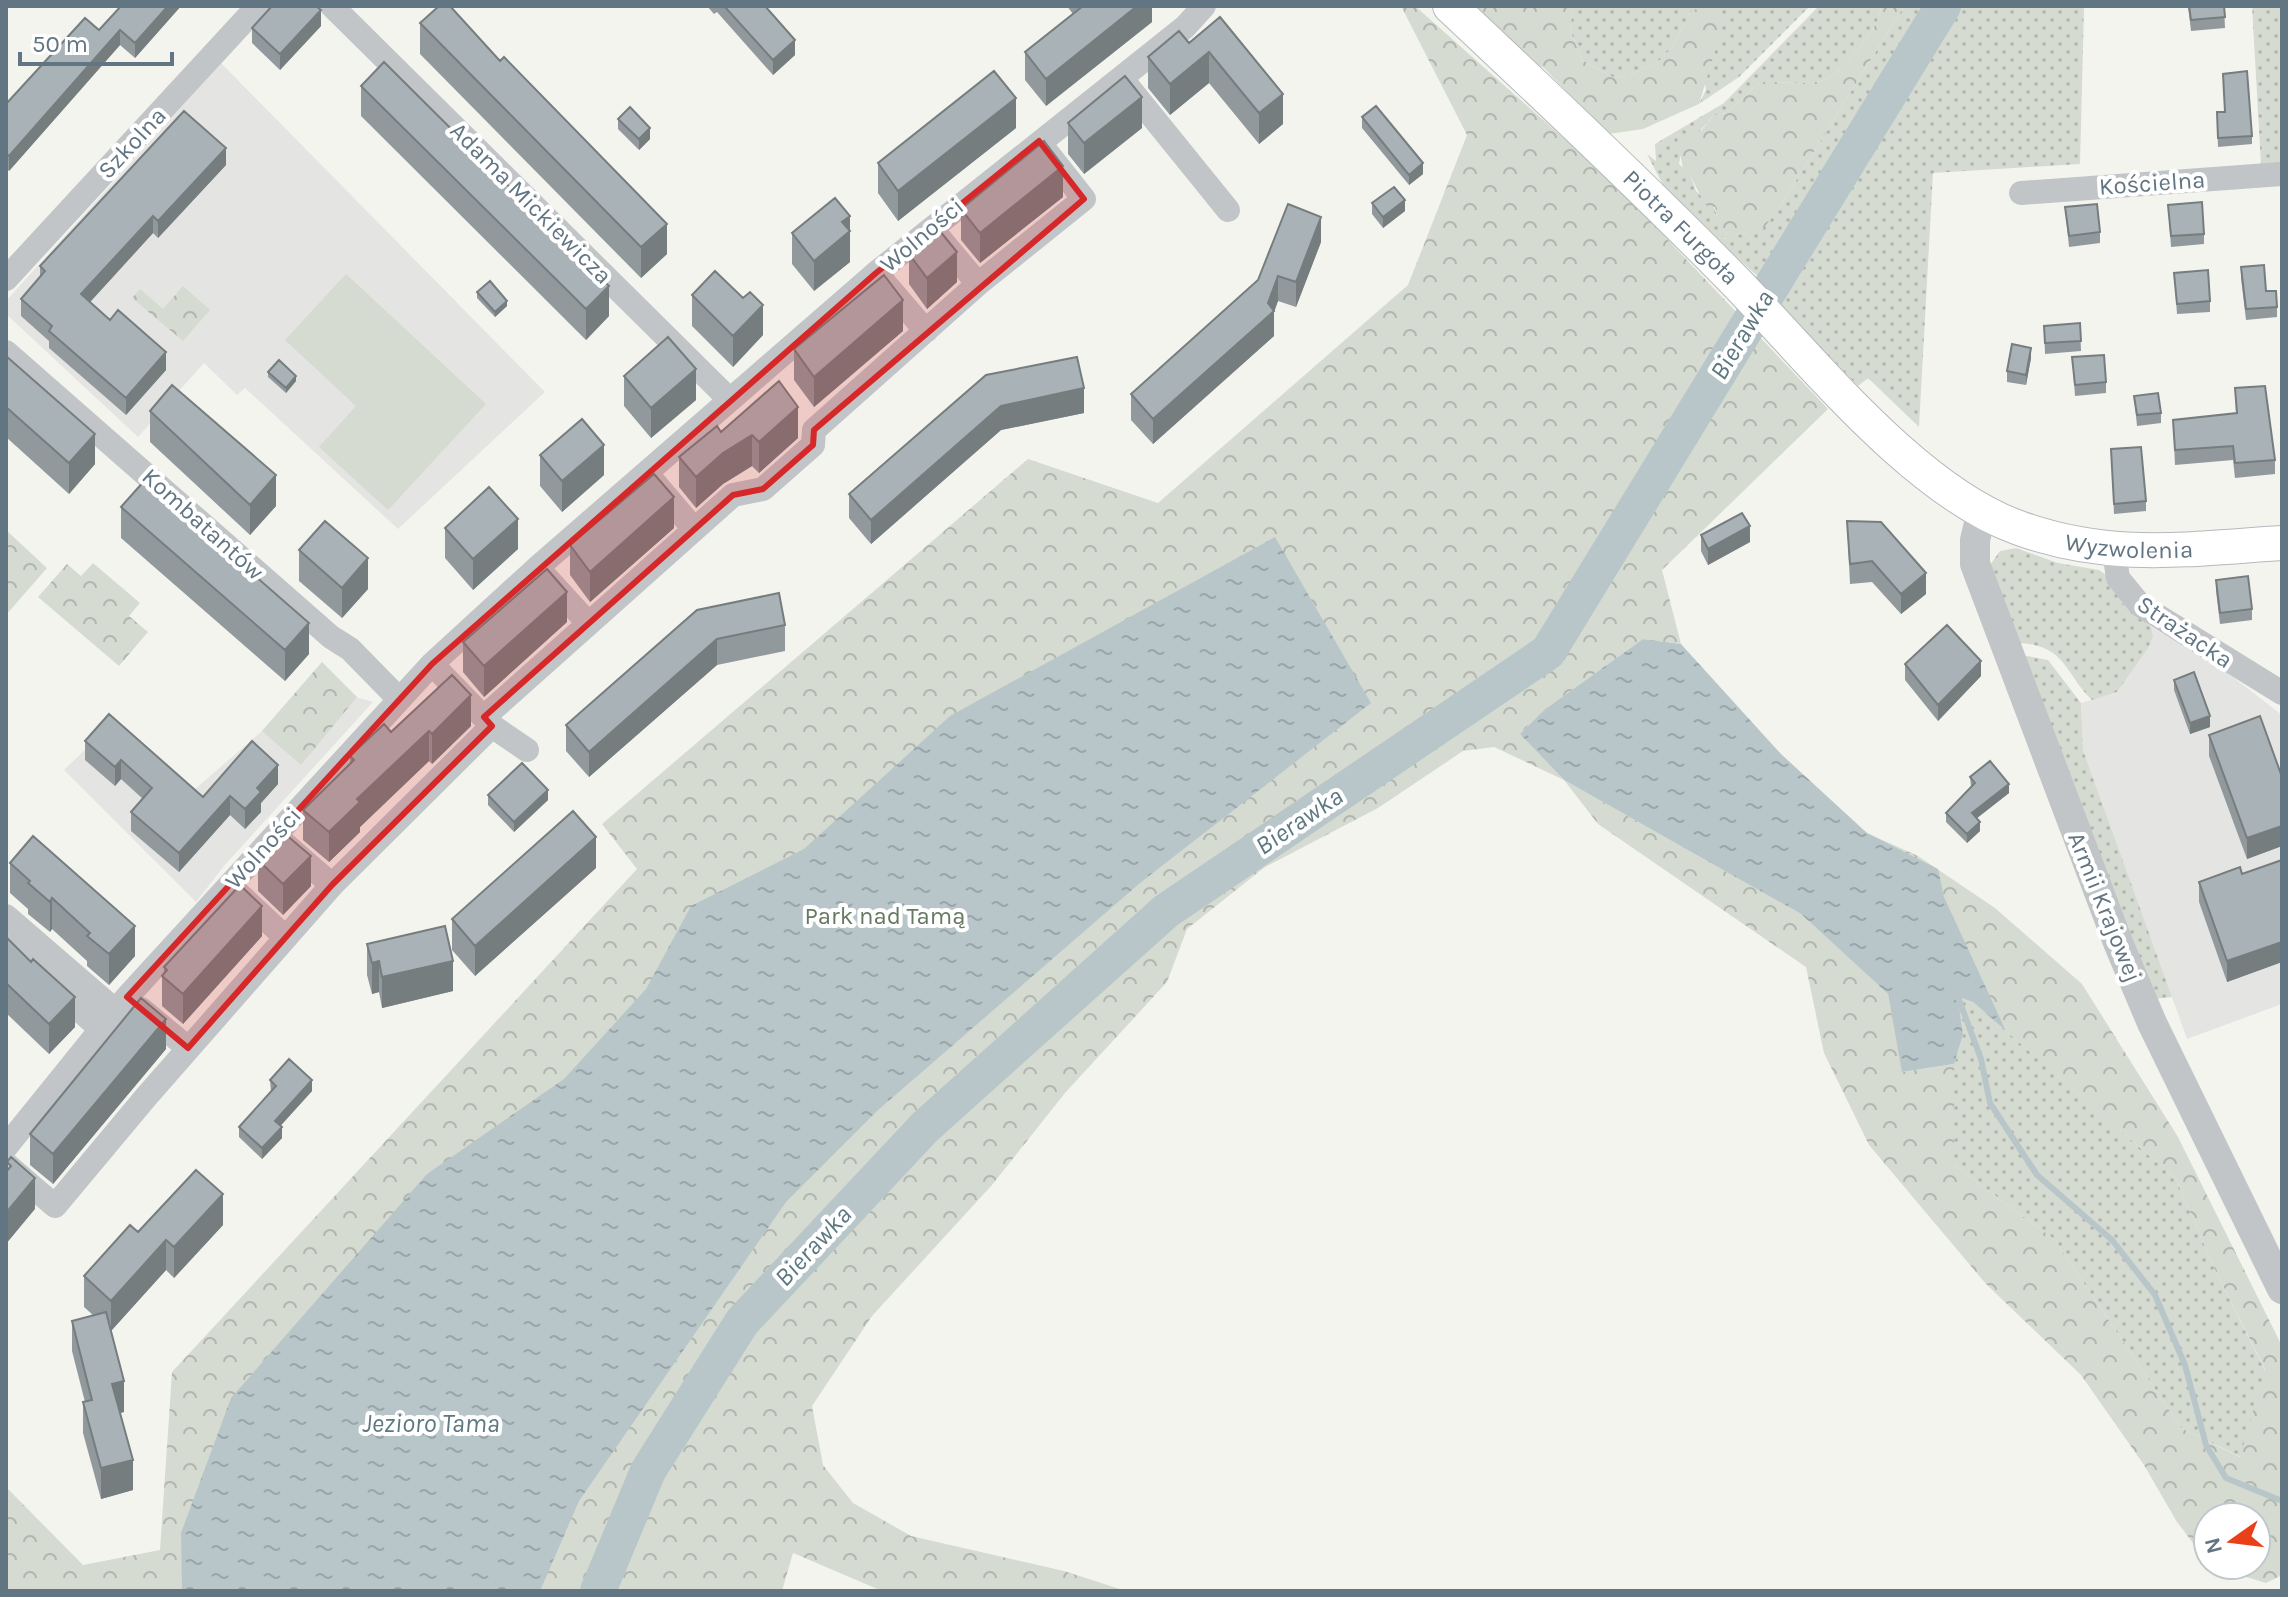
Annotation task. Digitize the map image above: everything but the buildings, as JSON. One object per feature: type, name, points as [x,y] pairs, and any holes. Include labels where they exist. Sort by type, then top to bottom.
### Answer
[{"type":"main road","name":"Piotra Furgoła","points":[[1450,6],[1730,277],[1856,409],[1923,470],[1982,511]]},
{"type":"main road","name":"Wyzwolenia","points":[[1982,511],[2032,532],[2114,551],[2164,552],[2282,543]]},
{"type":"street","name":"Szkolna","points":[[6,279],[258,6]]},
{"type":"street","name":"Adama Mickiewicza","points":[[332,6],[730,400]]},
{"type":"street","name":"Wolności","points":[[6,1147],[115,1012],[432,664],[730,400],[772,380],[876,273],[1185,27],[1204,6]]},
{"type":"street","points":[[1120,77],[1228,210]]},
{"type":"street","points":[[814,430],[978,284],[1084,199],[1039,141]]},
{"type":"street","name":"Kościelna","points":[[2021,193],[2282,174]]},
{"type":"street","points":[[931,227],[978,284]]},
{"type":"street","points":[[876,273],[926,331]]},
{"type":"street","name":"Kombatantów","points":[[6,352],[320,628],[350,649],[399,699]]},
{"type":"street","points":[[6,1164],[55,1206],[285,937],[488,721],[588,623],[733,495],[763,489],[813,445],[814,430],[797,409]]},
{"type":"street","points":[[646,472],[694,529]]},
{"type":"street","name":"Armii Krajowej","points":[[1982,511],[1975,540],[1975,564],[2096,888],[2152,1023],[2282,1289]]},
{"type":"street","name":"Strażacka","points":[[2114,551],[2118,578],[2140,605],[2282,693]]},
{"type":"street","points":[[538,567],[588,623]]},
{"type":"street","points":[[432,664],[488,721],[527,750]]},
{"type":"street","points":[[274,835],[332,885]]},
{"type":"street","points":[[229,885],[285,937]]},
{"type":"street","points":[[6,916],[115,1012]]},
{"type":"street","points":[[6,946],[115,1012],[188,1048]]},
{"type":"highlighted area","points":[[1039,141],[1084,199],[814,430],[813,445],[763,489],[733,495],[484,717],[492,726],[332,885],[188,1048],[127,997],[432,664],[876,273]]},
{"type":"shaded area","points":[[221,63],[545,392],[398,529],[245,388],[237,395],[204,363],[138,437],[6,314],[6,301]]},
{"type":"shaded area","points":[[2151,627],[2216,664],[2282,715],[2282,1004],[2187,1039],[2083,750],[2081,703],[2117,692],[2152,636]]},
{"type":"shaded area","points":[[322,662],[356,697],[373,702],[224,866],[196,902],[64,770],[108,727],[187,796],[262,731]]},
{"type":"green space","name":"Park nad Tamą","points":[[1401,6],[1415,6],[1615,184],[1828,409],[1662,570],[1681,644],[1643,639],[1544,710],[1520,734],[1564,780],[1494,747],[1463,751],[1378,808],[1265,867],[1187,929],[1167,982],[1065,1093],[992,1185],[872,1316],[812,1406],[823,1465],[853,1503],[911,1536],[1064,1571],[1126,1591],[882,1591],[793,1553],[782,1591],[6,1591],[6,1487],[83,1565],[160,1550],[172,1372],[637,869],[602,824],[1028,459],[1158,503],[1408,285],[1467,135]]},
{"type":"green space","points":[[1472,6],[1573,6],[1570,30],[1582,60],[1615,78],[1646,68],[1664,56],[1692,10],[1719,6],[1725,18],[1699,104],[1643,129],[1608,134],[1544,68],[1535,64]]},
{"type":"green space","points":[[1573,6],[1810,6],[1739,77],[1699,104],[1706,90],[1692,10],[1664,56],[1646,68],[1615,78],[1582,60],[1570,30]]},
{"type":"green space","points":[[1819,6],[1881,6],[1872,30],[1838,71],[1817,82],[1760,82],[1726,113],[1713,116],[1681,153],[1679,164],[1690,174],[1696,191],[1714,207],[1724,239],[1747,232],[1777,211],[1904,6],[1934,6],[1764,282],[1733,254],[1729,255],[1663,185],[1647,154],[1656,161],[1655,144],[1724,103]]},
{"type":"green space","points":[[1881,6],[1904,6],[1777,211],[1759,234],[1747,232],[1725,239],[1720,233],[1715,207],[1705,205],[1690,175],[1684,174],[1677,137],[1701,131],[1713,116],[1726,113],[1760,82],[1806,83],[1828,78],[1862,44],[1877,22]]},
{"type":"green space","points":[[1956,6],[2084,6],[2080,164],[1933,173],[1919,427],[1868,378],[1858,386],[1775,300]]},
{"type":"green space","points":[[2252,6],[2282,6],[2282,163],[2261,165]]},
{"type":"green space","points":[[346,274],[486,404],[388,510],[319,447],[356,406],[285,340]]},
{"type":"green space","points":[[183,286],[210,310],[183,341],[132,298],[140,289],[163,309]]},
{"type":"green space","points":[[6,530],[47,568],[6,615]]},
{"type":"green space","points":[[2016,548],[2058,563],[2099,570],[2109,577],[2124,605],[2151,627],[2153,636],[2148,648],[2117,692],[2092,700],[2055,655],[2034,645],[2019,643],[1990,565],[2000,551]]},
{"type":"green space","points":[[93,563],[140,603],[129,616],[148,632],[119,666],[38,597],[67,564],[81,576]]},
{"type":"green space","points":[[2022,655],[2048,660],[2081,703],[2083,750],[2172,997],[2154,999]]},
{"type":"green space","points":[[322,662],[357,697],[301,765],[262,731]]},
{"type":"green space","points":[[1564,780],[1801,914],[1888,994],[1903,1072],[1954,1064],[1954,1165],[2055,1240],[2181,1428],[2240,1457],[2265,1369],[2217,1274],[2176,1179],[2006,1031],[1976,969],[1867,833],[1918,856],[1995,908],[2082,984],[2178,1137],[2282,1346],[2282,1575],[2272,1580],[2272,1501],[2192,1501],[2192,1542],[2144,1465],[2081,1375],[1986,1284],[1869,1145],[1824,1053],[1806,967],[1598,824]]},
{"type":"green space","points":[[1958,997],[1973,1002],[2176,1179],[2217,1274],[2265,1370],[2241,1457],[2181,1428],[2055,1240],[1954,1165],[1954,1064],[1963,1035]]},
{"type":"water","name":"Jezioro Tama","points":[[1275,537],[1371,703],[1140,883],[877,1111],[786,1202],[579,1501],[540,1591],[182,1591],[181,1533],[231,1398],[427,1174],[564,1079],[646,989],[691,906],[804,849],[950,716]]},
{"type":"water","points":[[1643,639],[1681,644],[1781,754],[1867,833],[1938,869],[1944,897],[2006,1031],[1973,1002],[1958,997],[1963,1035],[1954,1064],[1902,1072],[1888,994],[1801,914],[1564,780],[1520,734],[1544,710]]},
{"type":"waterway","name":"Bierawka","points":[[598,1591],[648,1471],[742,1322],[925,1127],[1166,911],[1548,652],[1943,6]]},
{"type":"waterway","points":[[1958,997],[1981,1059],[1990,1103],[2037,1175],[2112,1240],[2155,1295],[2185,1365],[2206,1445],[2226,1478],[2282,1501]]}]
